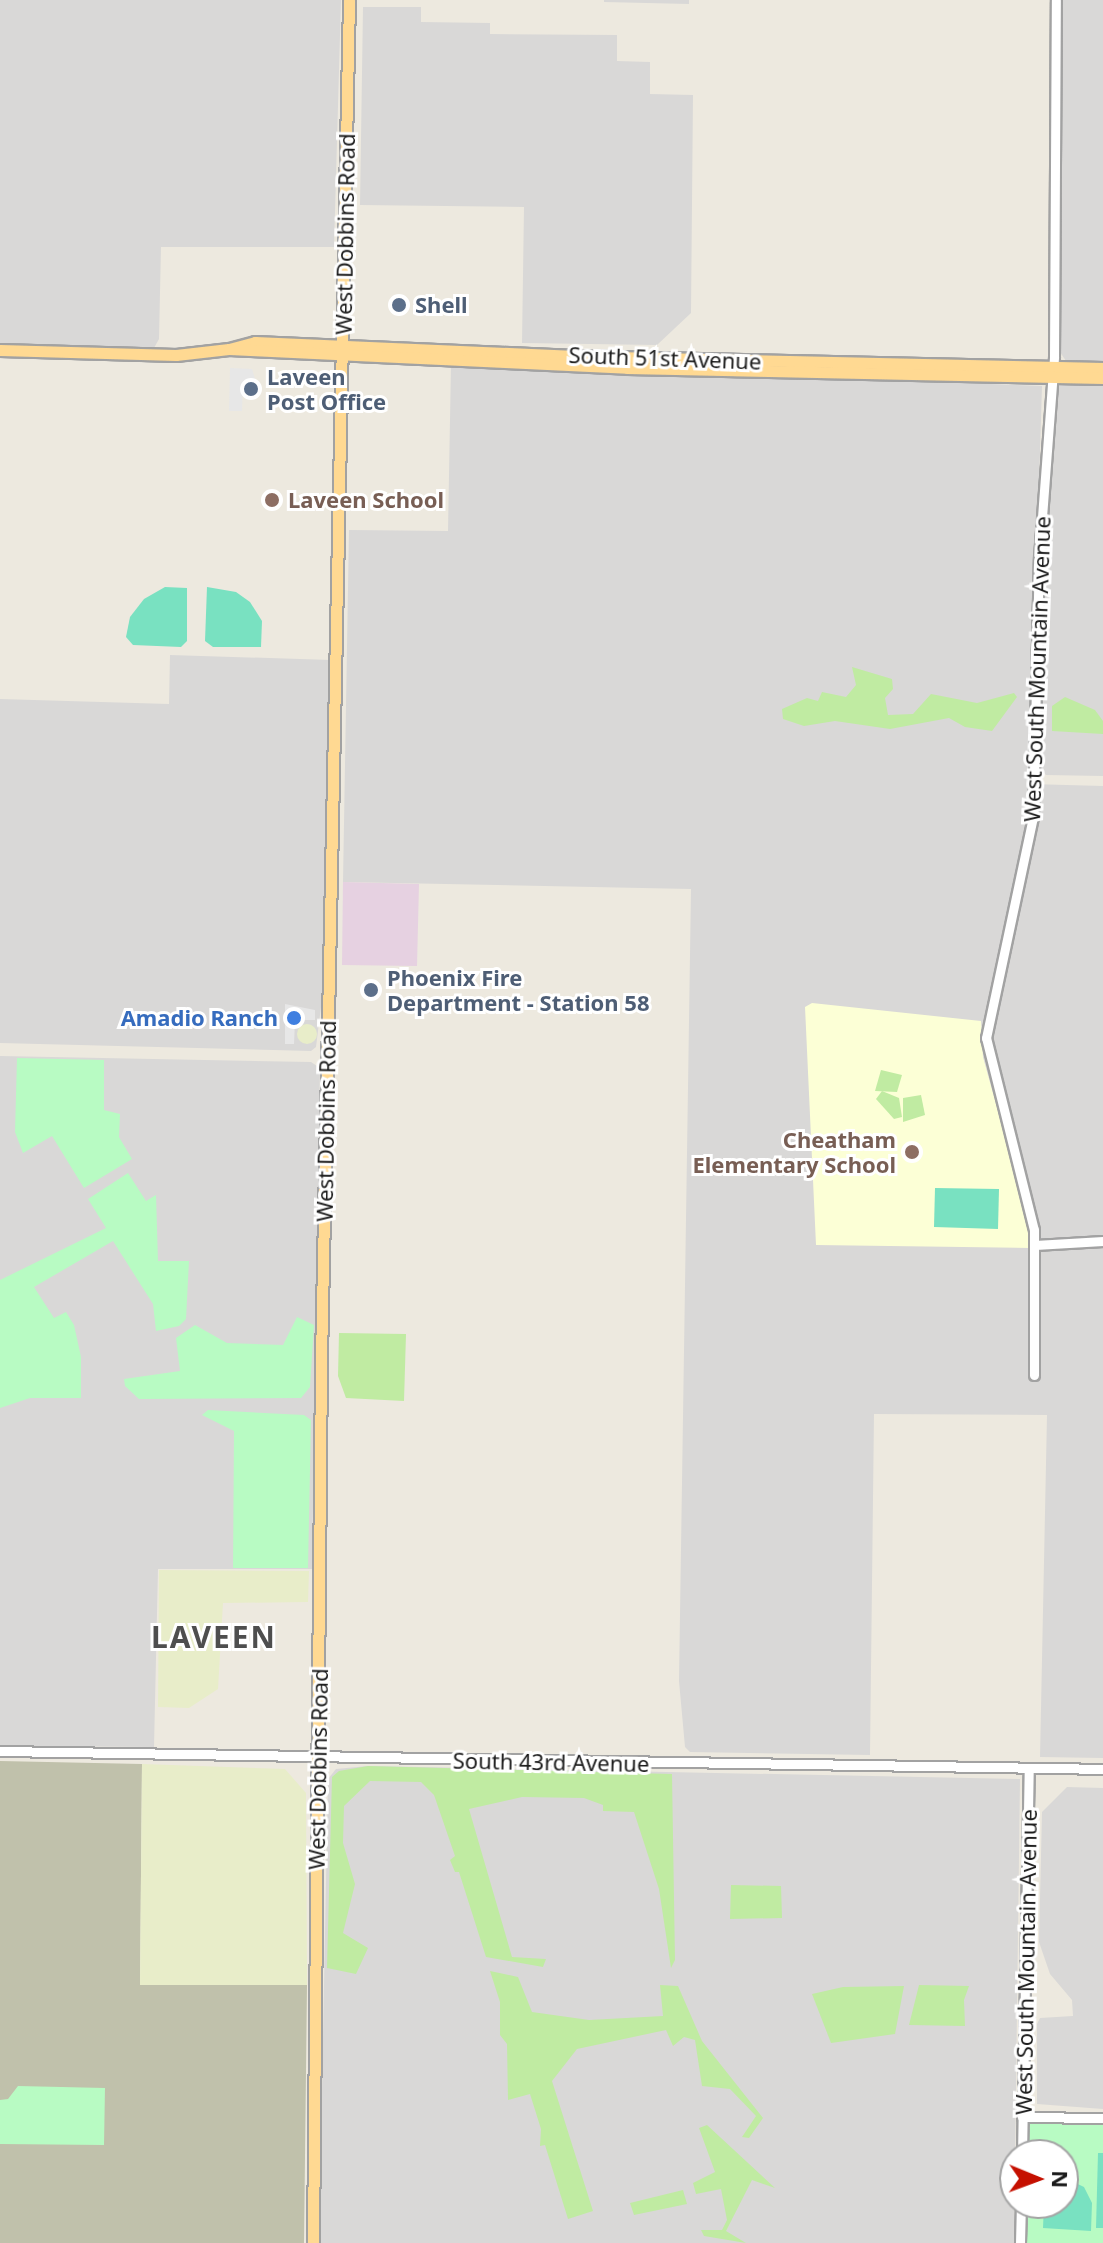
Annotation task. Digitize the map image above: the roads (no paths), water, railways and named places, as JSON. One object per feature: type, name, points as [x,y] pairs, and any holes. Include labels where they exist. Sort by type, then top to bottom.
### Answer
[{"type":"main road","name":"West Dobbins Road","points":[[313,2243],[320,1757],[321,1359],[349,0]]},
{"type":"main road","name":"South 51st Avenue","points":[[0,350],[176,355],[229,349],[245,342],[627,368],[1052,371],[1103,368]]},
{"type":"main road","name":"South 51st Avenue","points":[[343,349],[498,351],[1052,371],[1103,378]]},
{"type":"main road","points":[[447,358],[498,351]]},
{"type":"street","name":"West South Mountain Avenue","points":[[1034,1375],[1035,1245],[986,1038],[1033,817],[1052,371],[1056,0]]},
{"type":"street","points":[[1035,1245],[1103,1241]]},
{"type":"street","name":"South 43rd Avenue","points":[[0,1751],[1103,1769]]},
{"type":"street","name":"West South Mountain Avenue","points":[[1022,2139],[1029,1769]]},
{"type":"street","points":[[1022,2117],[1103,2118]]},
{"type":"street","points":[[1020,2243],[1021,2219]]},
{"type":"place","name":"Shell","points":[[399,305]]},
{"type":"place","name":"Laveen Post Office","points":[[251,389]]},
{"type":"place","name":"Laveen School","points":[[272,500]]},
{"type":"place","name":"Phoenix Fire Department - Station 58","points":[[371,990]]},
{"type":"place","name":"Amadio Ranch","points":[[294,1018]]},
{"type":"place","name":"Cheatham Elementary School","points":[[912,1152]]},
{"type":"district","name":"LAVEEN","points":[[214,1637]]}]
